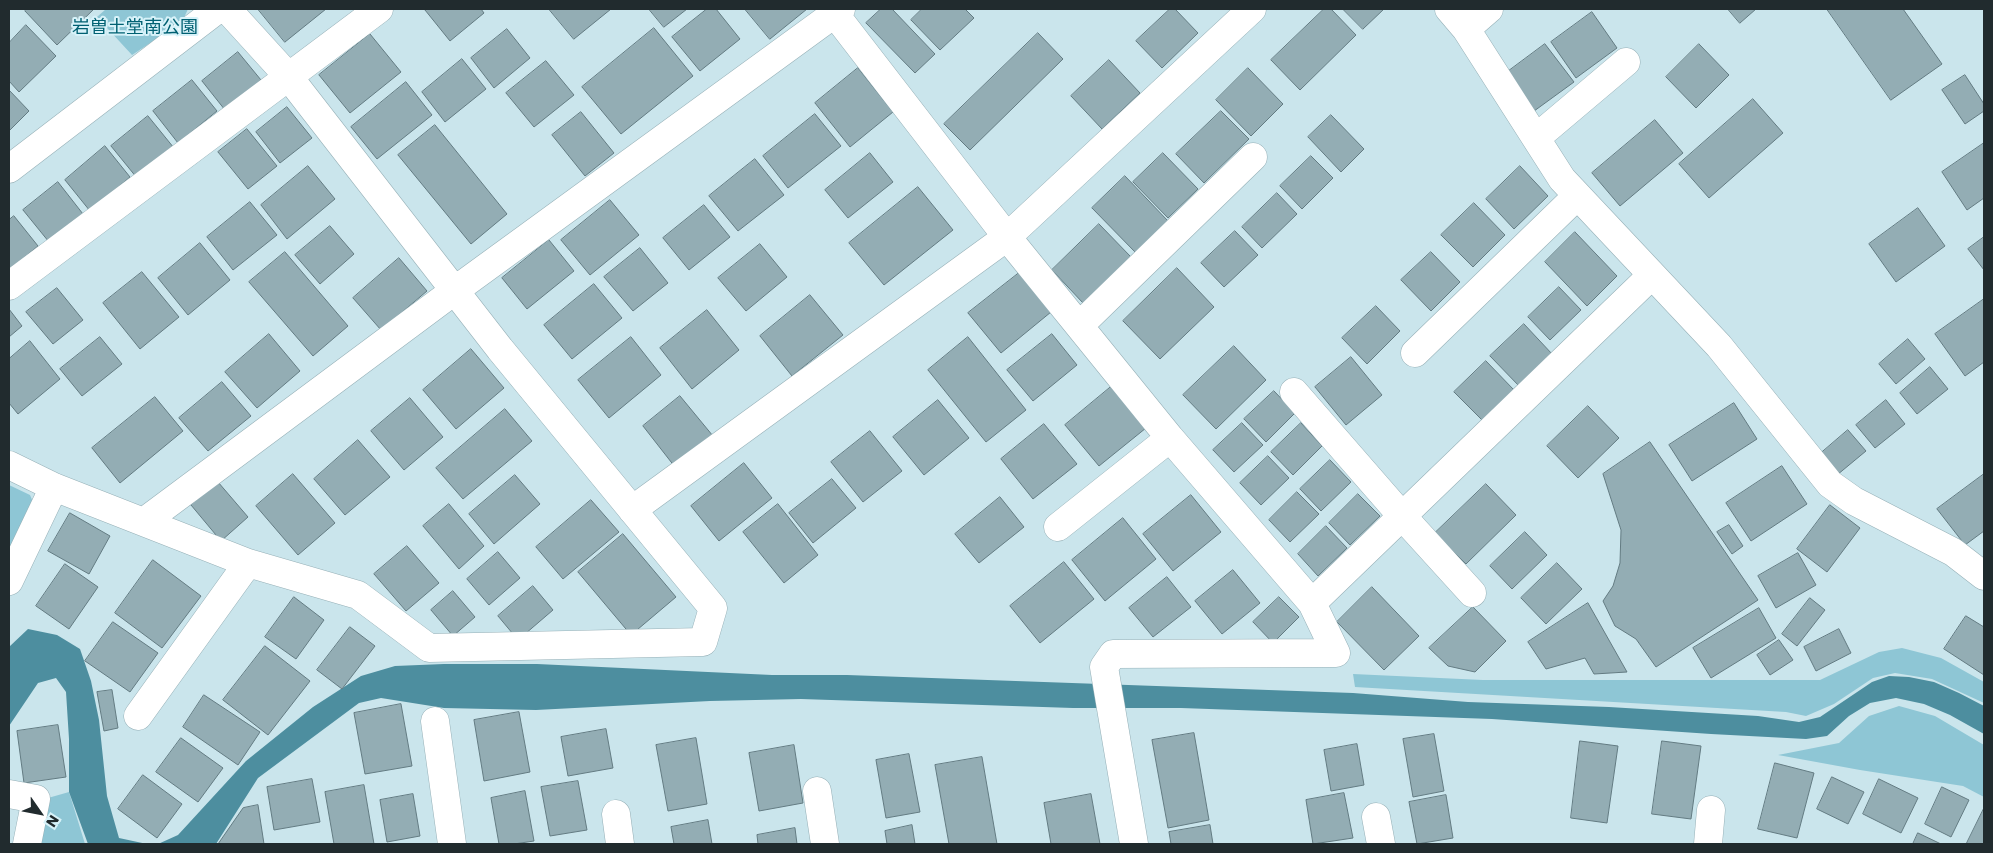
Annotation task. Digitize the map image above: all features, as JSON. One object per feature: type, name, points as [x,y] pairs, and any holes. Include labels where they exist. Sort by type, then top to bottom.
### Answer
[{"type":"street","points":[[9,169],[218,9]]},
{"type":"street","points":[[9,465],[54,487],[145,521],[248,563],[358,595],[428,648],[703,642],[713,608],[500,349],[288,76],[227,9]]},
{"type":"street","points":[[9,286],[379,9]]},
{"type":"street","points":[[632,510],[1007,237],[1252,9]]},
{"type":"street","points":[[1449,9],[1466,29],[1562,179],[1651,276],[1719,346],[1830,484],[1854,501],[1952,552],[1984,576]]},
{"type":"street","points":[[1466,29],[1489,9]]},
{"type":"street","points":[[145,521],[454,291],[836,11],[1007,237],[1170,438],[1312,603],[1336,653],[1113,654],[1104,668],[1134,844]]},
{"type":"street","points":[[1536,138],[1626,62]]},
{"type":"street","points":[[1080,325],[1253,157]]},
{"type":"street","points":[[1414,353],[1577,196]]},
{"type":"street","points":[[1312,603],[1651,276]]},
{"type":"street","points":[[1294,392],[1472,593]]},
{"type":"street","points":[[1058,527],[1170,438]]},
{"type":"street","points":[[9,581],[54,487]]},
{"type":"street","points":[[138,716],[248,563]]},
{"type":"street","points":[[435,721],[452,844]]},
{"type":"street","points":[[817,791],[825,844]]},
{"type":"street","points":[[9,794],[36,799],[27,844]]},
{"type":"street","points":[[1708,844],[1711,810]]},
{"type":"street","points":[[616,814],[620,844]]},
{"type":"street","points":[[1376,817],[1381,844]]},
{"type":"green space","name":"岩曽土堂南公園","points":[[106,9],[188,9],[182,22],[132,55],[97,17]]},
{"type":"green space","points":[[9,485],[30,495],[36,509],[17,551],[9,547]]},
{"type":"green space","points":[[1902,648],[1941,658],[1984,682],[1984,703],[1932,679],[1895,673],[1873,678],[1834,704],[1806,716],[1786,712],[1355,687],[1353,674],[1483,680],[1820,680],[1879,652]]},
{"type":"green space","points":[[1899,706],[1935,716],[1984,745],[1984,797],[1963,786],[1778,755],[1839,743],[1869,716]]},
{"type":"green space","points":[[69,792],[85,844],[35,844],[48,798]]},
{"type":"shaded area","points":[[28,629],[57,635],[80,649],[91,681],[99,720],[107,796],[119,838],[147,844],[88,844],[69,792],[69,739],[66,692],[56,678],[38,683],[9,726],[9,647]]},
{"type":"shaded area","points":[[537,664],[772,675],[847,675],[1353,693],[1468,702],[1609,707],[1758,716],[1799,722],[1820,717],[1872,682],[1889,676],[1909,677],[1934,682],[1984,706],[1984,734],[1950,715],[1924,704],[1896,698],[1870,703],[1849,716],[1827,736],[1806,739],[1492,719],[1181,708],[1073,708],[801,699],[710,701],[536,710],[444,708],[381,698],[359,703],[258,778],[216,844],[158,844],[178,835],[246,761],[313,707],[361,676],[395,666]]},
{"type":"building","points":[[27,9],[94,9],[57,45],[25,11]]},
{"type":"building","points":[[258,9],[326,9],[285,42]]},
{"type":"building","points":[[426,9],[481,9],[484,13],[450,41]]},
{"type":"building","points":[[549,9],[611,9],[574,39]]},
{"type":"building","points":[[649,9],[687,9],[664,27]]},
{"type":"building","points":[[707,9],[716,9],[740,39],[700,71],[672,37]]},
{"type":"building","points":[[745,9],[807,9],[770,39]]},
{"type":"building","points":[[881,9],[892,9],[935,54],[915,73],[866,23]]},
{"type":"building","points":[[922,9],[965,9],[974,18],[940,50],[911,20]]},
{"type":"building","points":[[1170,9],[1175,9],[1198,33],[1162,68],[1136,41]]},
{"type":"building","points":[[1324,9],[1331,9],[1356,35],[1300,90],[1271,60]]},
{"type":"building","points":[[1343,9],[1384,9],[1363,29]]},
{"type":"building","points":[[1728,9],[1756,9],[1740,23]]},
{"type":"building","points":[[1827,9],[1903,9],[1942,64],[1891,100]]},
{"type":"building","points":[[1592,12],[1617,48],[1576,78],[1551,42]]},
{"type":"building","points":[[26,25],[56,56],[19,92],[9,81],[9,43]]},
{"type":"building","points":[[654,28],[693,76],[621,134],[582,87]]},
{"type":"building","points":[[507,29],[530,58],[494,88],[471,58]]},
{"type":"building","points":[[1038,33],[1063,59],[970,150],[944,124]]},
{"type":"building","points":[[370,34],[401,72],[350,113],[319,75]]},
{"type":"building","points":[[1545,44],[1574,82],[1530,114],[1502,76]]},
{"type":"building","points":[[1699,44],[1729,75],[1696,108],[1666,77]]},
{"type":"building","points":[[238,52],[261,80],[225,110],[202,81]]},
{"type":"building","points":[[462,59],[486,89],[445,122],[422,92]]},
{"type":"building","points":[[1109,60],[1140,93],[1102,129],[1071,96]]},
{"type":"building","points":[[546,61],[574,95],[534,127],[506,93]]},
{"type":"building","points":[[858,68],[893,112],[850,147],[815,103]]},
{"type":"building","points":[[1248,68],[1283,104],[1251,136],[1216,100]]},
{"type":"building","points":[[1965,75],[1984,104],[1984,111],[1965,124],[1942,90]]},
{"type":"building","points":[[192,80],[217,111],[178,143],[153,111]]},
{"type":"building","points":[[406,82],[432,115],[377,159],[351,127]]},
{"type":"building","points":[[9,90],[29,111],[9,131]]},
{"type":"building","points":[[1753,99],[1783,133],[1709,198],[1679,164]]},
{"type":"building","points":[[287,107],[312,138],[280,163],[256,132]]},
{"type":"building","points":[[1221,111],[1249,139],[1204,183],[1176,154]]},
{"type":"building","points":[[581,112],[614,153],[585,176],[552,135]]},
{"type":"building","points":[[815,114],[841,146],[788,188],[763,156]]},
{"type":"building","points":[[1331,115],[1364,149],[1341,172],[1308,137]]},
{"type":"building","points":[[148,116],[174,148],[137,178],[111,146]]},
{"type":"building","points":[[1655,120],[1683,153],[1620,206],[1592,173]]},
{"type":"building","points":[[435,125],[507,214],[471,244],[398,155]]},
{"type":"building","points":[[247,129],[277,166],[248,189],[218,152]]},
{"type":"building","points":[[1984,143],[1984,198],[1967,210],[1942,172]]},
{"type":"building","points":[[105,146],[130,177],[90,211],[65,180]]},
{"type":"building","points":[[870,153],[893,182],[848,218],[825,190]]},
{"type":"building","points":[[1163,153],[1198,189],[1168,218],[1133,182]]},
{"type":"building","points":[[1311,156],[1333,178],[1302,209],[1280,186]]},
{"type":"building","points":[[755,159],[784,195],[738,231],[709,196]]},
{"type":"building","points":[[308,166],[335,199],[287,239],[261,205]]},
{"type":"building","points":[[1520,166],[1548,196],[1514,229],[1486,199]]},
{"type":"building","points":[[1125,176],[1168,221],[1136,253],[1092,208]]},
{"type":"building","points":[[58,182],[83,214],[49,242],[23,210]]},
{"type":"building","points":[[918,187],[953,230],[884,285],[849,243]]},
{"type":"building","points":[[1277,193],[1297,214],[1262,248],[1242,227]]},
{"type":"building","points":[[610,200],[639,235],[590,275],[561,240]]},
{"type":"building","points":[[250,202],[277,235],[233,270],[207,237]]},
{"type":"building","points":[[1474,203],[1505,235],[1473,267],[1441,235]]},
{"type":"building","points":[[704,205],[730,237],[689,270],[663,238]]},
{"type":"building","points":[[1918,208],[1945,246],[1896,282],[1869,244]]},
{"type":"building","points":[[14,216],[38,246],[9,270],[9,220]]},
{"type":"building","points":[[1099,224],[1131,257],[1083,303],[1052,270]]},
{"type":"building","points":[[330,226],[354,254],[320,284],[295,255]]},
{"type":"building","points":[[1235,231],[1258,255],[1224,287],[1201,263]]},
{"type":"building","points":[[1575,232],[1617,276],[1587,306],[1545,262]]},
{"type":"building","points":[[1984,237],[1984,270],[1968,249]]},
{"type":"building","points":[[549,240],[574,271],[527,309],[502,278]]},
{"type":"building","points":[[200,243],[230,280],[188,315],[158,278]]},
{"type":"building","points":[[760,244],[787,277],[746,311],[718,278]]},
{"type":"building","points":[[640,248],[668,283],[633,311],[604,277]]},
{"type":"building","points":[[285,252],[348,326],[313,356],[249,282]]},
{"type":"building","points":[[1431,252],[1460,282],[1431,311],[1401,280]]},
{"type":"building","points":[[399,258],[427,291],[381,330],[353,298]]},
{"type":"building","points":[[1177,268],[1214,307],[1160,359],[1123,321]]},
{"type":"building","points":[[142,272],[179,317],[140,349],[103,303]]},
{"type":"building","points":[[1019,273],[1051,312],[1001,353],[968,313]]},
{"type":"building","points":[[594,284],[622,318],[572,359],[544,325]]},
{"type":"building","points":[[1559,287],[1581,310],[1550,340],[1528,317]]},
{"type":"building","points":[[57,288],[83,320],[53,344],[26,312]]},
{"type":"building","points":[[810,295],[843,335],[792,376],[760,336]]},
{"type":"building","points":[[1984,299],[1984,362],[1965,376],[1935,334]]},
{"type":"building","points":[[1376,306],[1400,331],[1367,364],[1342,338]]},
{"type":"building","points":[[9,309],[22,326],[9,337]]},
{"type":"building","points":[[707,310],[739,350],[692,389],[660,348]]},
{"type":"building","points":[[1524,324],[1553,355],[1520,387],[1490,356]]},
{"type":"building","points":[[269,334],[300,371],[257,408],[225,372]]},
{"type":"building","points":[[1052,334],[1077,365],[1033,401],[1007,370]]},
{"type":"building","points":[[100,337],[122,364],[82,396],[60,369]]},
{"type":"building","points":[[631,337],[661,375],[609,418],[578,380]]},
{"type":"building","points":[[968,337],[1026,410],[986,442],[928,370]]},
{"type":"building","points":[[1908,339],[1925,359],[1896,384],[1879,364]]},
{"type":"building","points":[[30,341],[60,379],[18,414],[9,403],[9,359]]},
{"type":"building","points":[[1234,346],[1266,380],[1216,429],[1183,395]]},
{"type":"building","points":[[471,349],[504,388],[456,429],[423,390]]},
{"type":"building","points":[[1351,357],[1382,395],[1346,425],[1315,387]]},
{"type":"building","points":[[1486,361],[1514,390],[1483,421],[1454,392]]},
{"type":"building","points":[[1930,367],[1948,389],[1917,414],[1900,393]]},
{"type":"building","points":[[222,382],[251,416],[208,451],[179,418]]},
{"type":"building","points":[[1112,386],[1146,428],[1099,466],[1065,425]]},
{"type":"building","points":[[1274,391],[1295,413],[1266,442],[1244,419]]},
{"type":"building","points":[[680,396],[713,436],[675,467],[643,426]]},
{"type":"building","points":[[155,397],[183,431],[120,483],[92,448]]},
{"type":"building","points":[[410,398],[443,437],[404,470],[371,431]]},
{"type":"building","points":[[938,400],[969,438],[924,475],[893,437]]},
{"type":"building","points":[[1886,400],[1905,424],[1875,448],[1856,425]]},
{"type":"building","points":[[1734,403],[1757,439],[1692,481],[1669,445]]},
{"type":"building","points":[[1588,406],[1619,438],[1578,478],[1547,446]]},
{"type":"building","points":[[505,409],[532,441],[463,499],[436,468]]},
{"type":"building","points":[[1242,423],[1263,445],[1234,472],[1213,450]]},
{"type":"building","points":[[1301,423],[1322,446],[1293,475],[1271,452]]},
{"type":"building","points":[[1044,424],[1077,464],[1033,499],[1001,459]]},
{"type":"building","points":[[1848,430],[1866,451],[1837,475],[1820,454]]},
{"type":"building","points":[[870,431],[902,471],[863,502],[831,462]]},
{"type":"building","points":[[358,440],[390,477],[345,515],[314,479]]},
{"type":"building","points":[[1650,442],[1758,600],[1656,667],[1636,639],[1615,626],[1603,601],[1613,586],[1620,563],[1621,530],[1603,474]]},
{"type":"building","points":[[1268,456],[1289,478],[1261,505],[1240,483]]},
{"type":"building","points":[[1330,460],[1351,482],[1321,511],[1300,489]]},
{"type":"building","points":[[744,463],[772,498],[719,541],[691,506]]},
{"type":"building","points":[[1782,466],[1807,504],[1751,541],[1726,503]]},
{"type":"building","points":[[293,474],[335,523],[298,555],[256,506]]},
{"type":"building","points":[[1984,474],[1984,531],[1965,545],[1937,509]]},
{"type":"building","points":[[515,475],[540,504],[494,544],[469,514]]},
{"type":"building","points":[[832,479],[856,508],[813,543],[789,513]]},
{"type":"building","points":[[218,482],[248,517],[221,541],[191,505]]},
{"type":"building","points":[[1486,484],[1516,515],[1466,564],[1435,533]]},
{"type":"building","points":[[1297,492],[1319,514],[1290,542],[1269,520]]},
{"type":"building","points":[[1358,494],[1380,516],[1350,545],[1329,523]]},
{"type":"building","points":[[1191,495],[1221,532],[1173,571],[1143,534]]},
{"type":"building","points":[[1000,497],[1024,527],[979,563],[955,534]]},
{"type":"building","points":[[591,500],[619,532],[563,579],[536,547]]},
{"type":"building","points":[[449,504],[484,546],[459,569],[423,526]]},
{"type":"building","points":[[778,504],[818,555],[784,583],[743,532]]},
{"type":"building","points":[[1830,505],[1860,528],[1827,572],[1797,549]]},
{"type":"building","points":[[70,513],[110,536],[89,574],[48,551]]},
{"type":"building","points":[[1123,518],[1156,559],[1105,601],[1072,560]]},
{"type":"building","points":[[1729,525],[1743,546],[1732,554],[1717,532]]},
{"type":"building","points":[[1326,526],[1347,548],[1318,576],[1298,554]]},
{"type":"building","points":[[1525,532],[1547,555],[1512,589],[1490,566]]},
{"type":"building","points":[[623,534],[676,597],[631,635],[578,572]]},
{"type":"building","points":[[407,546],[439,583],[406,611],[374,574]]},
{"type":"building","points":[[498,552],[520,578],[489,605],[467,579]]},
{"type":"building","points":[[1798,553],[1816,585],[1776,608],[1758,576]]},
{"type":"building","points":[[153,560],[201,596],[162,648],[115,613]]},
{"type":"building","points":[[1064,562],[1094,599],[1040,643],[1010,606]]},
{"type":"building","points":[[1557,563],[1582,589],[1546,624],[1521,598]]},
{"type":"building","points":[[65,564],[98,587],[69,629],[36,606]]},
{"type":"building","points":[[1233,570],[1260,603],[1222,634],[1195,601]]},
{"type":"building","points":[[1167,577],[1191,607],[1153,637],[1129,608]]},
{"type":"building","points":[[533,586],[553,610],[518,640],[498,616]]},
{"type":"building","points":[[1372,587],[1419,636],[1384,670],[1337,622]]},
{"type":"building","points":[[453,591],[475,617],[453,636],[431,610]]},
{"type":"building","points":[[294,597],[324,620],[296,659],[265,637]]},
{"type":"building","points":[[1279,597],[1299,617],[1273,643],[1253,622]]},
{"type":"building","points":[[1810,598],[1825,610],[1797,646],[1782,634]]},
{"type":"building","points":[[1588,603],[1627,672],[1594,674],[1585,658],[1546,669],[1528,642]]},
{"type":"building","points":[[1473,607],[1506,641],[1475,672],[1448,666],[1429,648]]},
{"type":"building","points":[[1759,608],[1776,638],[1711,678],[1693,648]]},
{"type":"building","points":[[1966,616],[1984,627],[1984,675],[1944,649]]},
{"type":"building","points":[[113,622],[158,653],[130,692],[85,661]]},
{"type":"building","points":[[350,627],[375,646],[342,689],[317,670]]},
{"type":"building","points":[[1839,629],[1851,653],[1816,671],[1804,647]]},
{"type":"building","points":[[1779,640],[1793,660],[1770,675],[1757,655]]},
{"type":"building","points":[[265,646],[310,681],[268,735],[223,700]]},
{"type":"building","points":[[112,690],[118,728],[104,731],[97,692]]},
{"type":"building","points":[[204,695],[260,732],[238,765],[183,727]]},
{"type":"building","points":[[401,704],[412,766],[365,774],[354,713]]},
{"type":"building","points":[[519,712],[530,772],[484,781],[474,720]]},
{"type":"building","points":[[58,725],[66,777],[24,783],[17,731]]},
{"type":"building","points":[[606,729],[613,768],[568,776],[561,737]]},
{"type":"building","points":[[1194,733],[1209,820],[1168,828],[1152,740]]},
{"type":"building","points":[[1434,734],[1444,791],[1413,797],[1403,739]]},
{"type":"building","points":[[181,738],[223,768],[198,802],[156,772]]},
{"type":"building","points":[[696,738],[707,804],[668,811],[656,745]]},
{"type":"building","points":[[1580,741],[1618,746],[1607,823],[1571,818]]},
{"type":"building","points":[[1662,741],[1701,746],[1691,819],[1652,814]]},
{"type":"building","points":[[1357,744],[1364,785],[1331,791],[1324,750]]},
{"type":"building","points":[[794,745],[803,803],[759,811],[749,753]]},
{"type":"building","points":[[909,754],[920,812],[886,818],[876,760]]},
{"type":"building","points":[[982,757],[997,844],[949,844],[935,765]]},
{"type":"building","points":[[1775,763],[1814,773],[1797,838],[1758,829]]},
{"type":"building","points":[[143,775],[182,804],[157,838],[118,809]]},
{"type":"building","points":[[1832,777],[1864,792],[1848,824],[1817,809]]},
{"type":"building","points":[[312,779],[320,822],[274,830],[267,787]]},
{"type":"building","points":[[1879,779],[1918,798],[1901,833],[1863,814]]},
{"type":"building","points":[[578,781],[587,830],[550,836],[541,787]]},
{"type":"building","points":[[364,785],[374,844],[334,844],[325,792]]},
{"type":"building","points":[[1942,787],[1969,800],[1951,837],[1925,824]]},
{"type":"building","points":[[525,791],[534,841],[499,844],[491,798]]},
{"type":"building","points":[[1344,793],[1353,838],[1313,844],[1306,800]]},
{"type":"building","points":[[413,794],[420,836],[387,842],[380,800]]},
{"type":"building","points":[[1091,794],[1100,844],[1051,844],[1044,803]]},
{"type":"building","points":[[1446,795],[1453,838],[1417,844],[1409,802]]},
{"type":"building","points":[[258,805],[264,844],[218,844],[243,808]]},
{"type":"building","points":[[1984,808],[1984,844],[1969,844],[1967,843]]},
{"type":"building","points":[[708,820],[712,844],[674,844],[671,827]]},
{"type":"building","points":[[912,825],[915,844],[887,844],[885,831]]},
{"type":"building","points":[[1210,825],[1213,844],[1171,844],[1169,832]]},
{"type":"building","points":[[795,828],[797,844],[758,844],[757,835]]},
{"type":"building","points":[[1918,833],[1941,844],[1913,844]]}]
